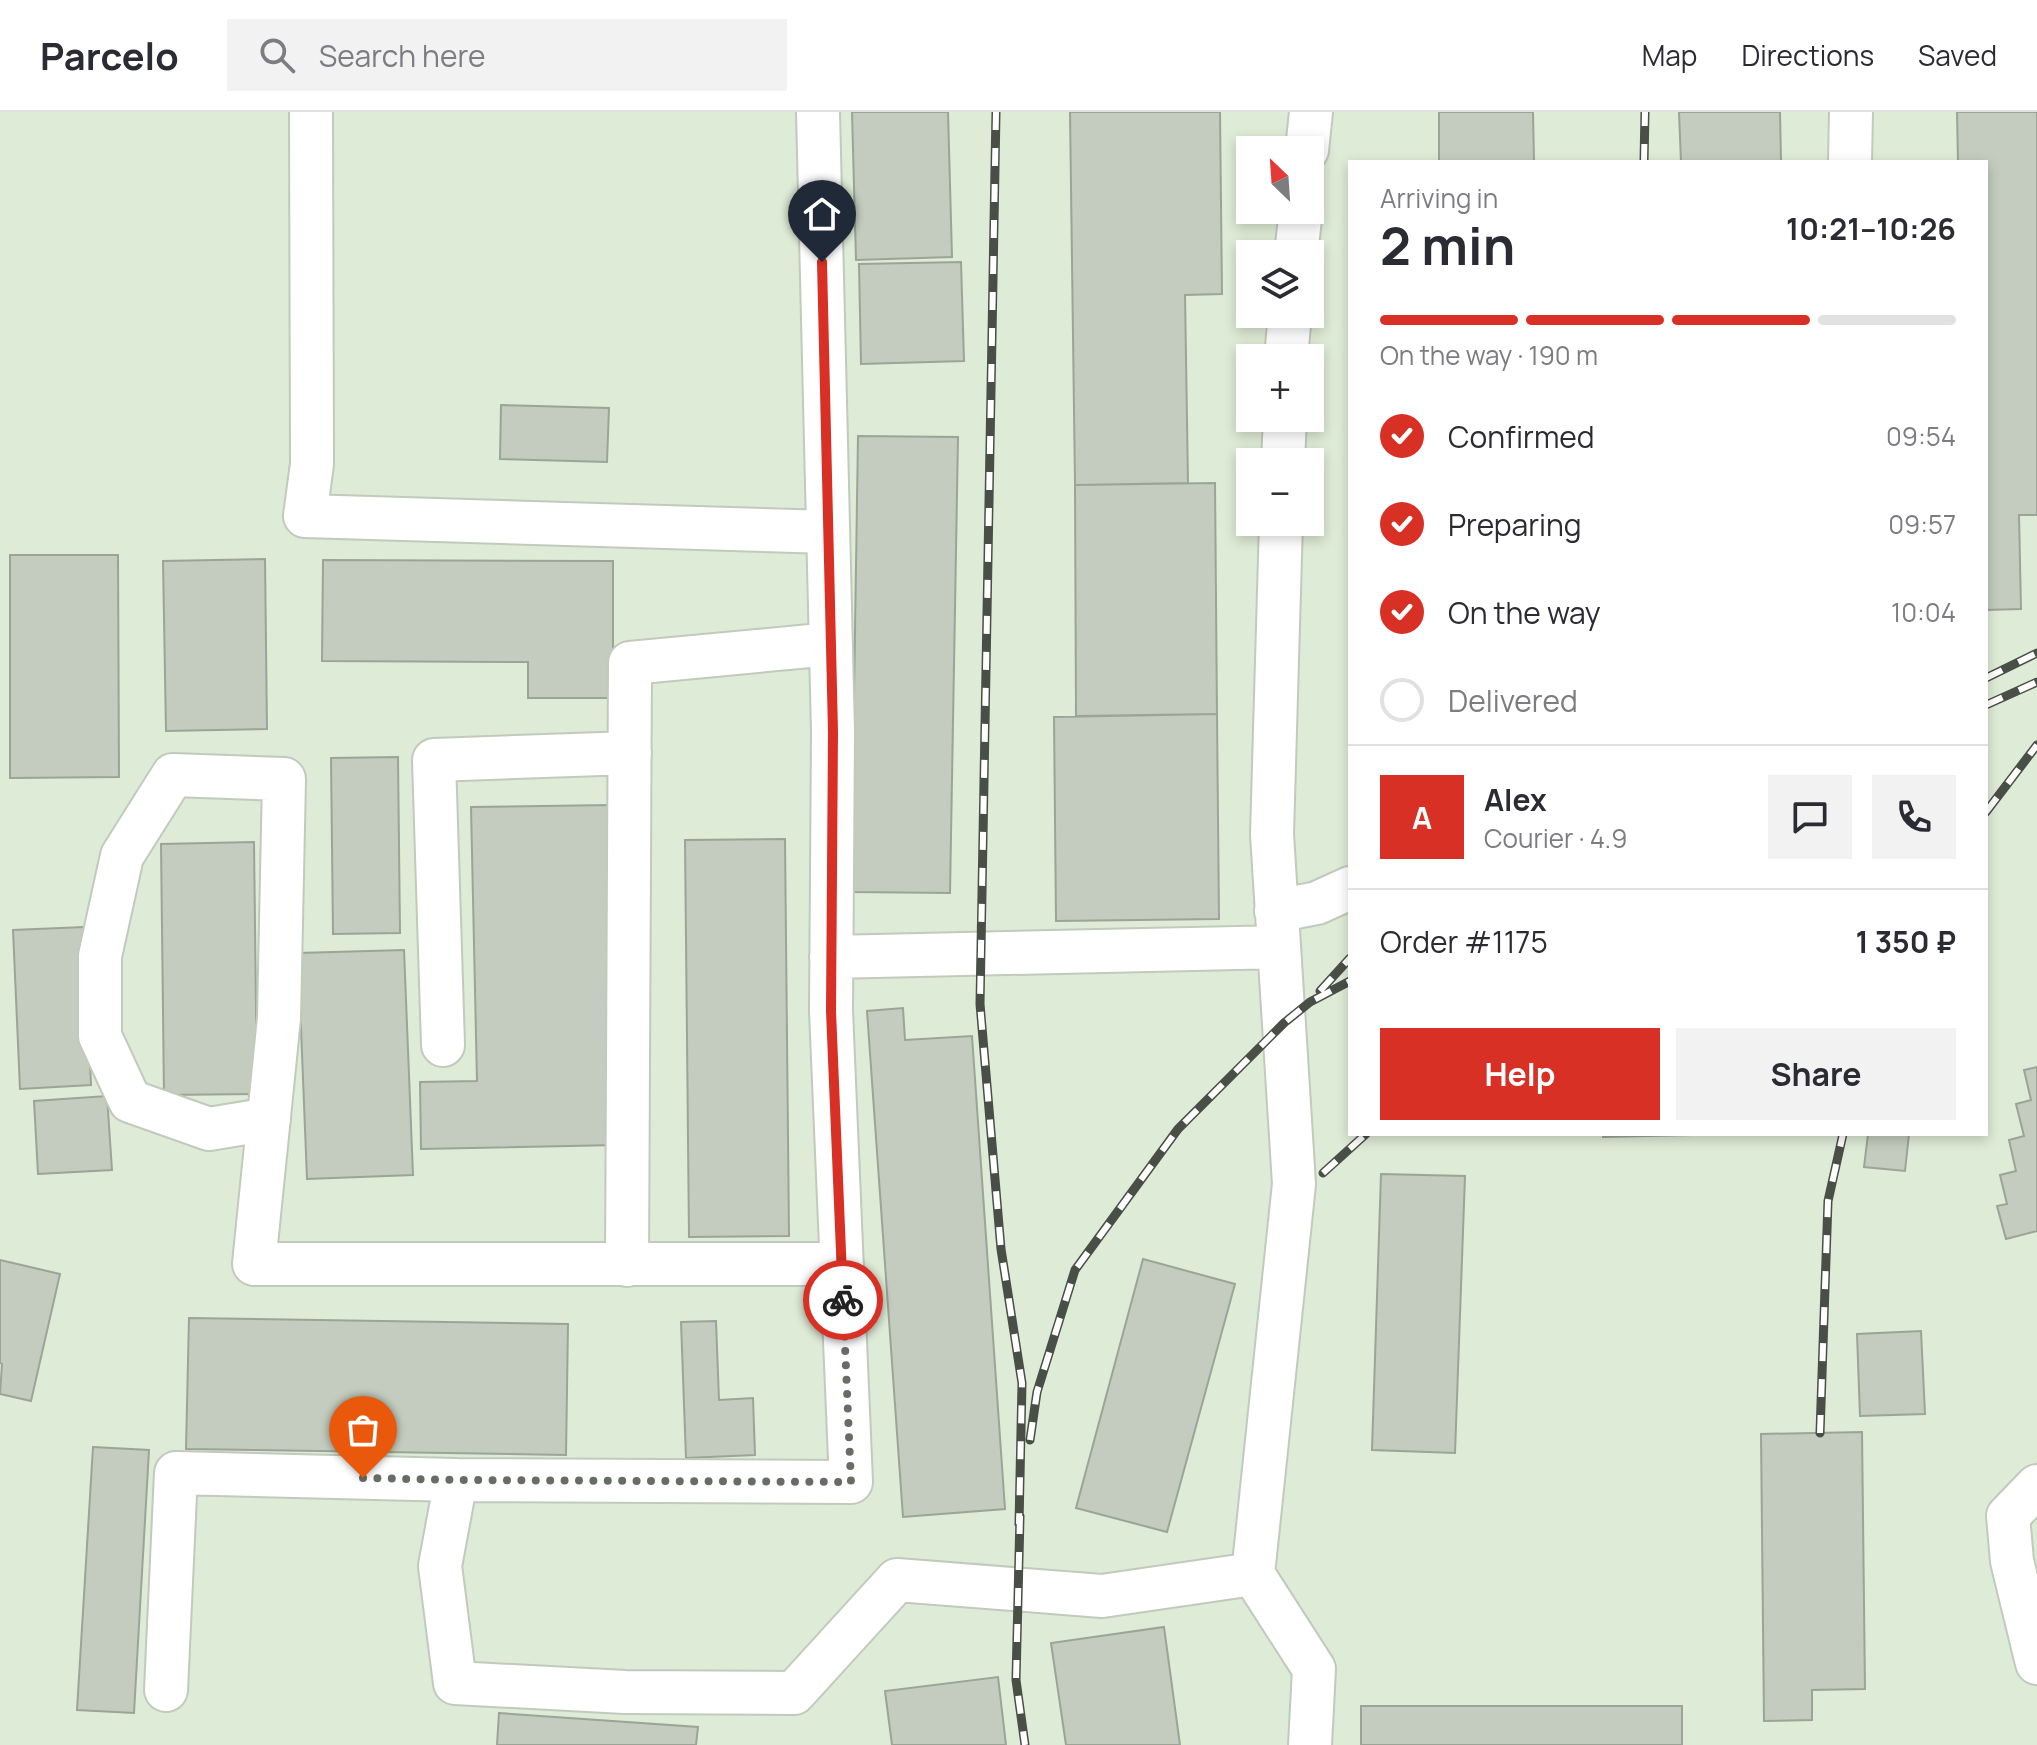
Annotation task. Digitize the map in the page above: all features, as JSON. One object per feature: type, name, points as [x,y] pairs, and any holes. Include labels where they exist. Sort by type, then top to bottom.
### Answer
[{"type":"lane","points":[[311,112],[312,464],[305,516],[828,532]]},
{"type":"lane","points":[[166,1690],[176,1473],[456,1480],[851,1482],[831,1011],[833,732],[818,112]]},
{"type":"lane","points":[[1308,136],[1311,112]]},
{"type":"lane","points":[[1850,160],[1851,112]]},
{"type":"lane","points":[[1281,536],[1272,834],[1294,1184],[1253,1574],[1314,1669],[1310,1745]]},
{"type":"lane","points":[[627,1265],[630,663],[831,644]]},
{"type":"lane","points":[[443,1045],[434,760],[630,753]]},
{"type":"lane","points":[[269,1119],[209,1129],[130,1101],[100,1036],[100,956],[122,856],[173,775],[284,779],[279,1018],[269,1119],[254,1264],[842,1264]]},
{"type":"lane","points":[[831,957],[1278,929],[1317,903],[1348,889]]},
{"type":"lane","points":[[456,1480],[440,1566],[455,1683],[625,1692],[794,1693],[897,1580],[1102,1596],[1253,1574]]},
{"type":"lane","points":[[2037,1486],[2008,1516],[2012,1561],[2037,1663]]},
{"type":"shaded area","points":[[0,112],[2037,112],[2037,1745],[0,1745]]},
{"type":"building","points":[[852,112],[948,112],[952,257],[856,260]]},
{"type":"building","points":[[1070,112],[1220,112],[1222,294],[1185,295],[1188,483],[1075,485]]},
{"type":"building","points":[[1439,112],[1533,112],[1534,160],[1439,160]]},
{"type":"building","points":[[1679,112],[1780,112],[1781,160],[1681,160]]},
{"type":"building","points":[[1957,112],[2037,112],[2037,515],[2019,515],[2021,609],[1988,610],[1988,160],[1958,160]]},
{"type":"building","points":[[961,262],[964,361],[861,364],[859,264]]},
{"type":"building","points":[[501,405],[609,408],[607,462],[500,459]]},
{"type":"building","points":[[858,436],[958,437],[950,893],[851,892]]},
{"type":"building","points":[[1215,483],[1217,714],[1076,716],[1075,485]]},
{"type":"building","points":[[10,555],[118,555],[119,777],[10,778]]},
{"type":"building","points":[[265,559],[267,729],[166,731],[163,561]]},
{"type":"building","points":[[323,560],[613,561],[613,698],[528,698],[528,662],[322,661]]},
{"type":"building","points":[[1217,714],[1219,919],[1056,921],[1054,717]]},
{"type":"building","points":[[398,757],[400,933],[333,934],[331,758]]},
{"type":"building","points":[[611,805],[617,1145],[421,1149],[420,1082],[477,1081],[471,807]]},
{"type":"building","points":[[785,839],[789,1236],[689,1237],[685,840]]},
{"type":"building","points":[[254,842],[257,1094],[164,1095],[161,844]]},
{"type":"building","points":[[84,927],[91,1085],[20,1089],[13,930]]},
{"type":"building","points":[[404,950],[413,1175],[307,1179],[298,953]]},
{"type":"building","points":[[903,1008],[905,1040],[972,1036],[1005,1509],[903,1517],[867,1011]]},
{"type":"building","points":[[2037,1067],[2037,1231],[2006,1239],[1997,1206],[2007,1204],[2000,1175],[2016,1171],[2009,1140],[2024,1136],[2016,1104],[2031,1100],[2024,1070]]},
{"type":"building","points":[[107,1096],[112,1170],[38,1174],[34,1101]]},
{"type":"building","points":[[1868,1136],[1909,1136],[1905,1171],[1864,1167]]},
{"type":"building","points":[[1381,1174],[1465,1176],[1455,1453],[1372,1450]]},
{"type":"building","points":[[1143,1259],[1235,1284],[1167,1532],[1076,1508]]},
{"type":"building","points":[[0,1260],[60,1274],[31,1401],[0,1394]]},
{"type":"building","points":[[189,1318],[568,1324],[566,1455],[186,1449]]},
{"type":"building","points":[[716,1321],[719,1400],[753,1398],[755,1455],[686,1458],[681,1322]]},
{"type":"building","points":[[1921,1331],[1925,1414],[1860,1416],[1857,1334]]},
{"type":"building","points":[[1862,1432],[1865,1689],[1812,1690],[1812,1720],[1764,1721],[1761,1434]]},
{"type":"building","points":[[93,1447],[149,1450],[134,1713],[77,1710]]},
{"type":"building","points":[[1164,1627],[1180,1745],[1066,1745],[1051,1643]]},
{"type":"building","points":[[998,1677],[1006,1745],[892,1745],[885,1691]]},
{"type":"building","points":[[1361,1706],[1682,1706],[1682,1745],[1361,1745]]},
{"type":"building","points":[[499,1713],[698,1727],[696,1745],[497,1745]]},
{"type":"railway","points":[[996,112],[980,1004],[1001,1249],[1022,1383],[1019,1524]]},
{"type":"railway","points":[[1644,160],[1645,112]]},
{"type":"railway","points":[[1988,677],[2037,653]]},
{"type":"railway","points":[[1988,704],[2037,682]]},
{"type":"railway","points":[[1988,809],[2037,745]]},
{"type":"railway","points":[[1320,991],[1348,960]]},
{"type":"railway","points":[[1030,1440],[1037,1392],[1075,1270],[1178,1129],[1284,1023],[1310,1002],[1348,982]]},
{"type":"railway","points":[[1323,1173],[1364,1136]]},
{"type":"railway","points":[[1820,1433],[1828,1201],[1843,1136]]},
{"type":"railway","points":[[1020,1516],[1016,1680],[1025,1745]]},
{"type":"way so far","points":[[363,1478],[851,1482],[843,1300]]},
{"type":"route","points":[[822,262],[833,732],[831,1011],[843,1300]]}]
